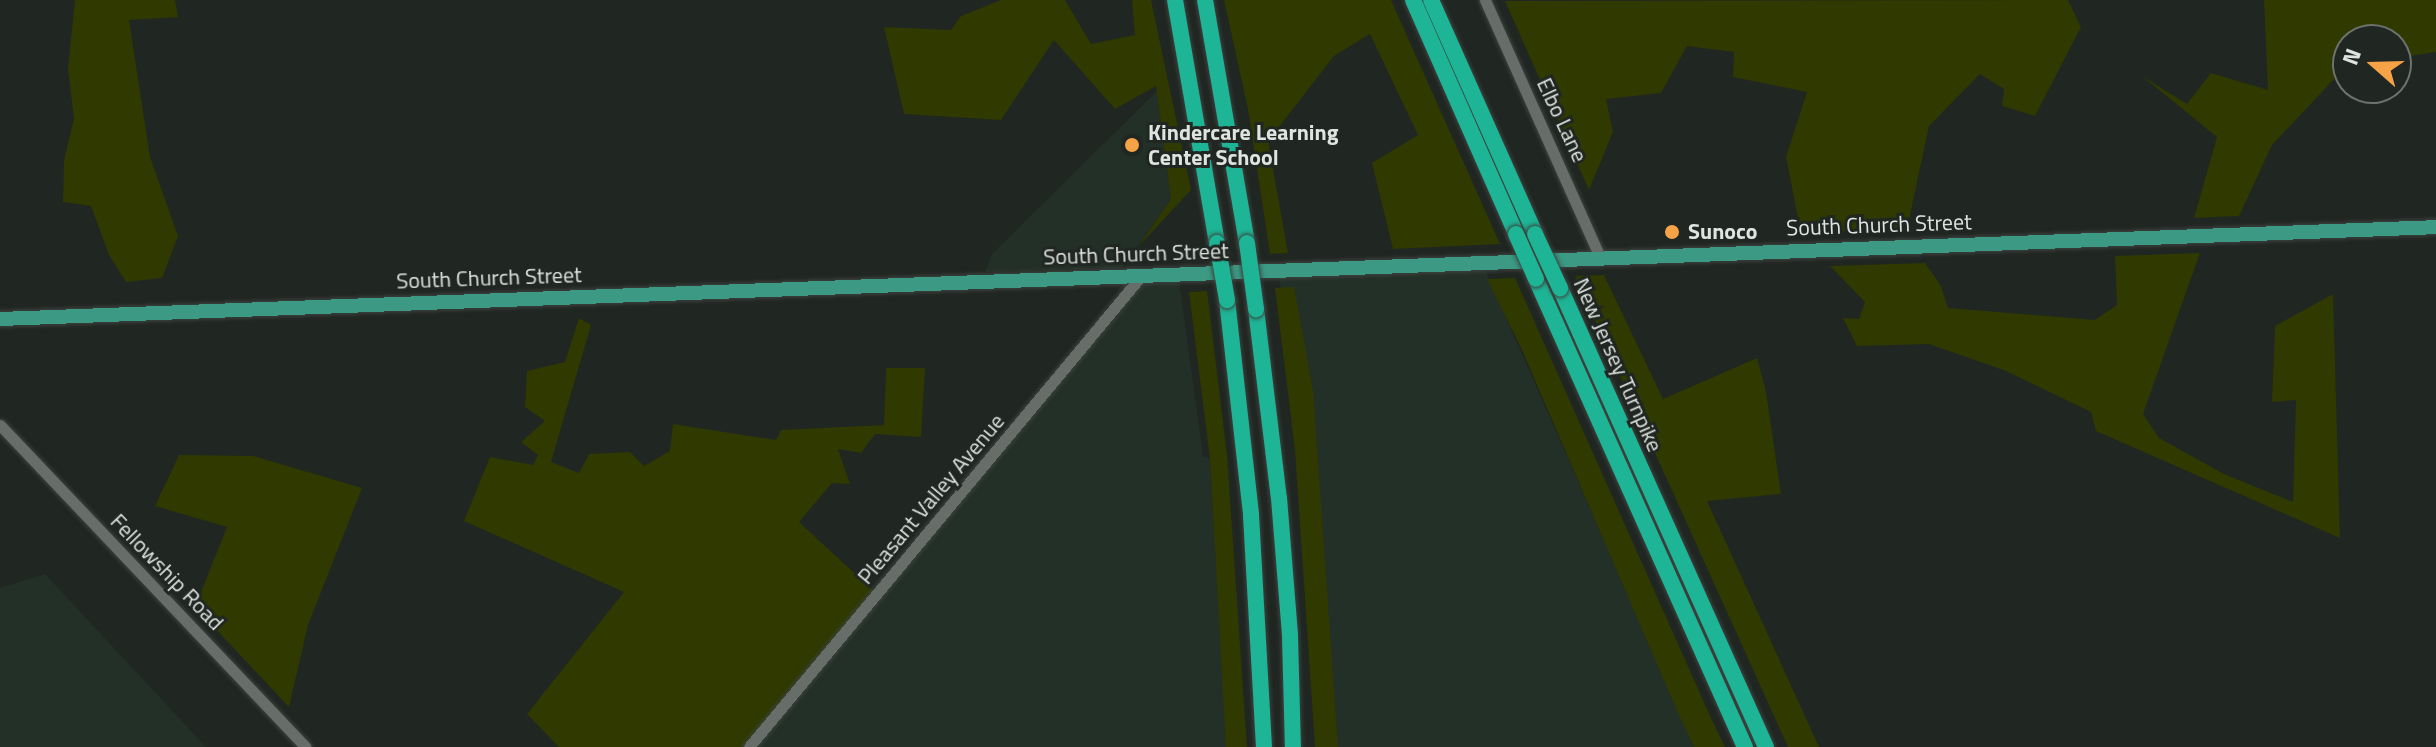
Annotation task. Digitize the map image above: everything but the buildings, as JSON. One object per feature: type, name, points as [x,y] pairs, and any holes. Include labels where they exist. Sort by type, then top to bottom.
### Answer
[{"type":"highway","points":[[1175,0],[1227,300],[1254,541],[1264,747]]},
{"type":"highway","points":[[1205,0],[1247,243],[1279,498],[1290,636],[1293,747]]},
{"type":"highway","name":"New Jersey Turnpike","points":[[1413,0],[1745,747]]},
{"type":"highway","name":"New Jersey Turnpike","points":[[1431,0],[1766,747]]},
{"type":"main road","name":"South Church Street","points":[[0,319],[2436,227]]},
{"type":"street","name":"Elbo Lane","points":[[1485,0],[1600,257]]},
{"type":"street","name":"Pleasant Valley Avenue","points":[[749,747],[1142,275]]},
{"type":"street","name":"Fellowship Road","points":[[0,425],[306,747]]},
{"type":"shaded area","name":"Kindercare Learning Center School","points":[[1157,91],[1171,199],[1122,268],[985,272],[992,254]]},
{"type":"shaded area","points":[[1481,261],[1648,640],[1702,747],[1323,747],[1302,425],[1278,271]]},
{"type":"shaded area","points":[[1178,273],[1203,456],[1210,459],[1227,747],[749,747],[1142,275]]},
{"type":"shaded area","points":[[45,574],[206,747],[0,747],[0,588]]},
{"type":"green space","points":[[75,0],[175,0],[178,17],[129,20],[150,157],[178,236],[162,278],[126,282],[109,255],[91,206],[63,202],[64,160],[74,119],[68,68]]},
{"type":"green space","points":[[1001,0],[1065,0],[1091,44],[1135,35],[1132,0],[1151,0],[1191,190],[1137,248],[1171,199],[1156,86],[1115,109],[1054,40],[1001,120],[904,114],[884,27],[951,30],[961,16]]},
{"type":"green space","points":[[1224,0],[1391,0],[1500,244],[1393,249],[1372,163],[1418,135],[1370,34],[1334,56],[1268,141],[1288,253],[1270,254],[1248,109]]},
{"type":"green space","points":[[2068,0],[2081,27],[2035,116],[2002,106],[2004,89],[1980,74],[1929,126],[1907,229],[1801,233],[1786,157],[1807,92],[1733,77],[1734,52],[1687,46],[1661,93],[1606,99],[1613,132],[1589,190],[1505,1]]},
{"type":"green space","points":[[2264,0],[2436,0],[2436,52],[2412,56],[2412,24],[2332,24],[2332,81],[2272,145],[2239,216],[2194,218],[2217,137],[2142,76],[2187,104],[2211,73],[2268,90]]},
{"type":"green space","points":[[2200,253],[2143,414],[2159,438],[2224,474],[2293,502],[2296,400],[2272,402],[2275,326],[2333,294],[2340,538],[2096,431],[2091,412],[2006,371],[1929,344],[1857,346],[1843,318],[1859,319],[1865,302],[1830,266],[1925,263],[1941,286],[1948,308],[2095,320],[2117,305],[2115,256]]},
{"type":"green space","points":[[1604,275],[1663,399],[1757,358],[1766,392],[1781,494],[1707,501],[1819,747],[1788,747],[1575,276]]},
{"type":"green space","points":[[1515,278],[1725,747],[1694,747],[1678,713],[1522,350],[1487,279]]},
{"type":"green space","points":[[1294,287],[1313,390],[1338,747],[1315,747],[1295,450],[1275,288]]},
{"type":"green space","points":[[1207,291],[1227,455],[1247,747],[1226,747],[1210,459],[1189,292]]},
{"type":"green space","points":[[579,318],[591,325],[551,462],[579,473],[589,454],[630,452],[644,466],[670,451],[673,424],[776,440],[781,430],[884,425],[886,368],[925,368],[921,437],[875,434],[861,453],[838,449],[850,484],[832,483],[799,522],[878,595],[752,747],[559,747],[527,714],[624,592],[464,521],[490,457],[533,465],[538,455],[521,442],[545,421],[525,407],[527,371],[565,362]]},
{"type":"green space","points":[[179,455],[253,456],[362,488],[308,625],[289,707],[195,607],[227,527],[155,506]]},
{"type":"place","name":"Kindercare Learning Center School","points":[[1132,145]]},
{"type":"place","name":"Sunoco","points":[[1672,232]]}]
